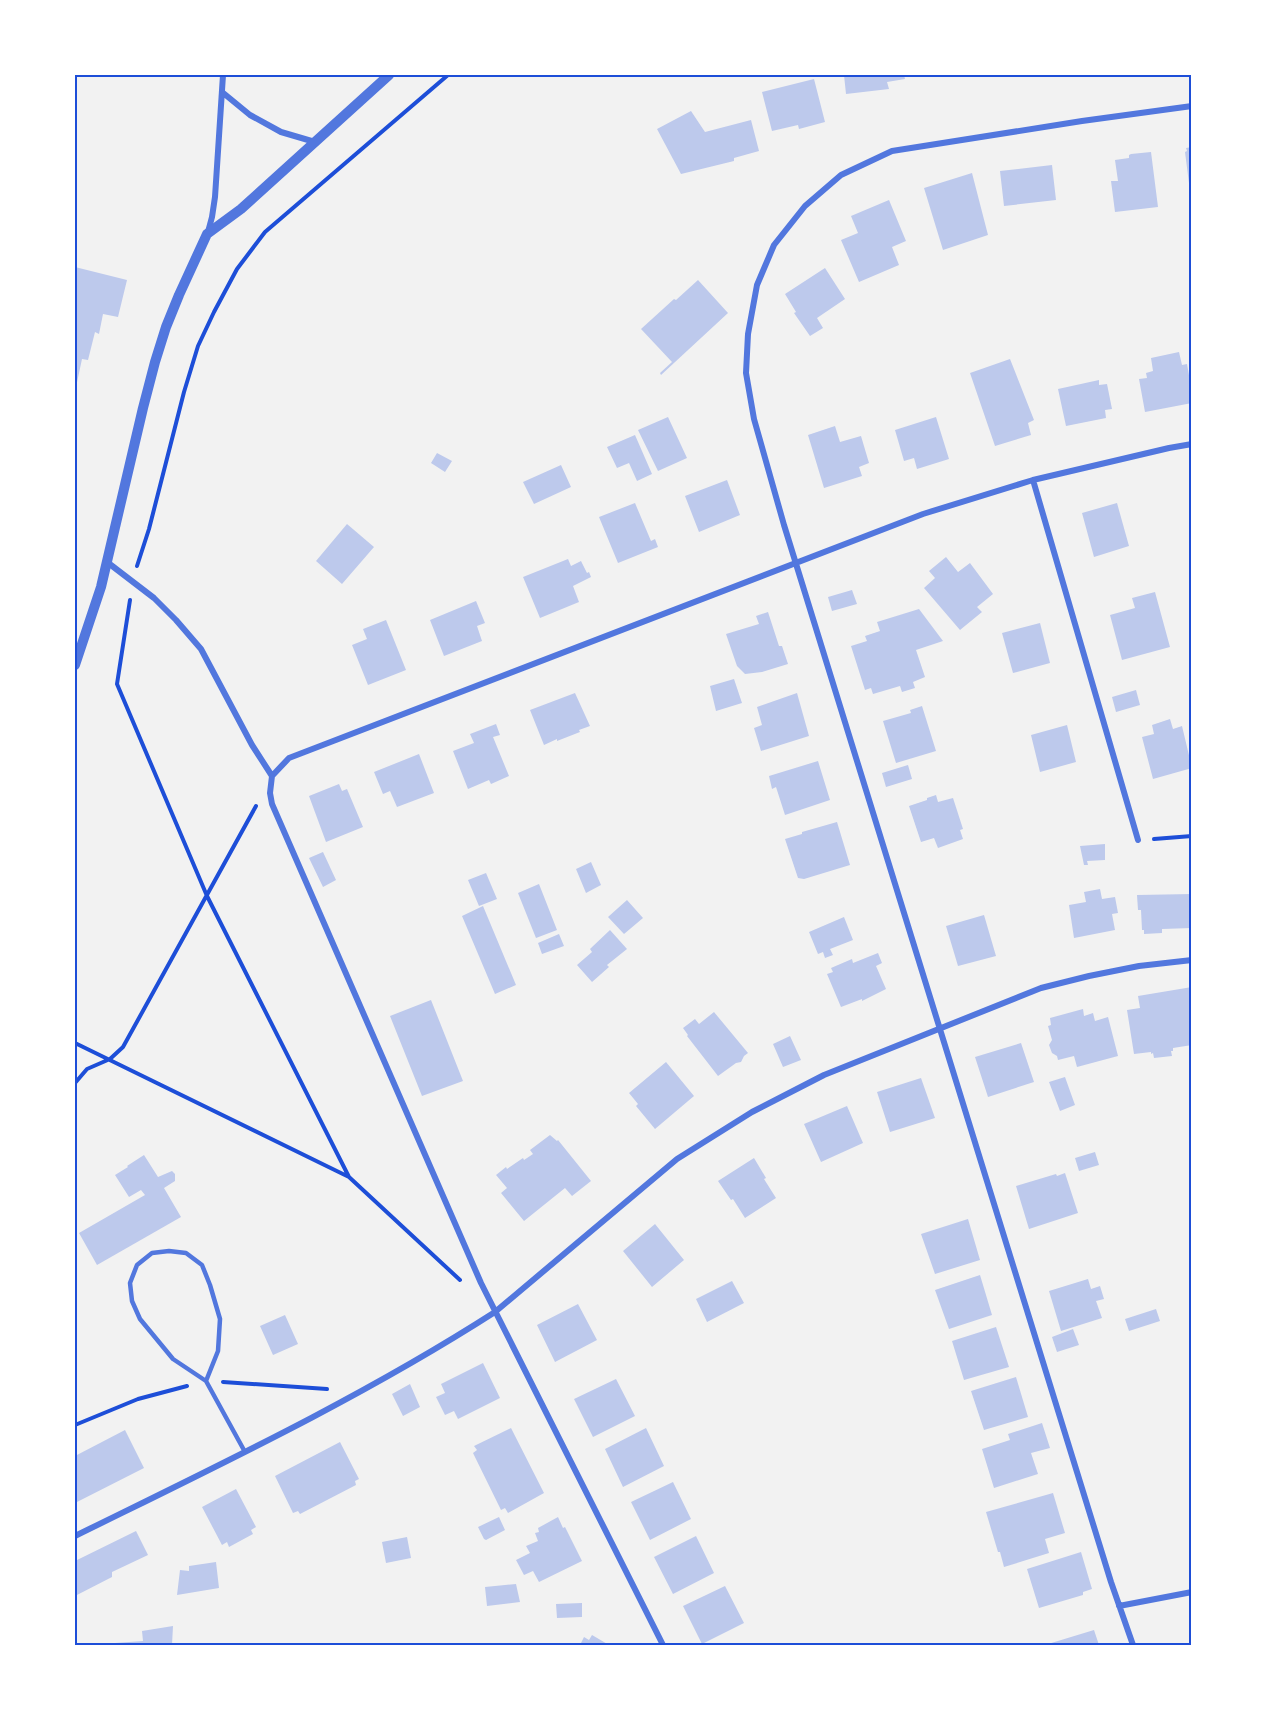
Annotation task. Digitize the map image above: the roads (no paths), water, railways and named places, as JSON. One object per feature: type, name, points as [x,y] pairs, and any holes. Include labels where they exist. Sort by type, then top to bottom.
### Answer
[{"type":"street","points":[[75,665],[99,595],[142,408],[155,362],[179,294],[207,234],[212,217],[223,75]]},
{"type":"street","points":[[207,234],[241,209],[389,75]]},
{"type":"street","points":[[222,92],[250,115],[281,132],[316,142]]},
{"type":"street","points":[[1133,1645],[784,525],[754,419],[746,373],[748,334],[757,285],[774,245],[805,206],[841,175],[892,152],[1082,121],[1192,106]]},
{"type":"street","points":[[663,1645],[477,1274],[272,804],[270,793],[272,776],[289,758],[923,514],[1034,480],[1192,444]]},
{"type":"street","points":[[1034,480],[1138,840]]},
{"type":"street","points":[[107,562],[161,606],[201,649],[252,746],[272,776]]},
{"type":"street","points":[[75,1536],[360,1392],[495,1312],[677,1159],[752,1112],[824,1075],[1041,988],[1139,966],[1192,960]]},
{"type":"street","points":[[1119,1606],[1192,1592]]},
{"type":"lane","points":[[207,1381],[218,1351],[220,1320],[202,1264],[186,1253],[169,1251],[152,1253],[137,1265],[130,1283],[132,1301],[140,1318],[173,1359],[207,1381],[245,1452]]}]
